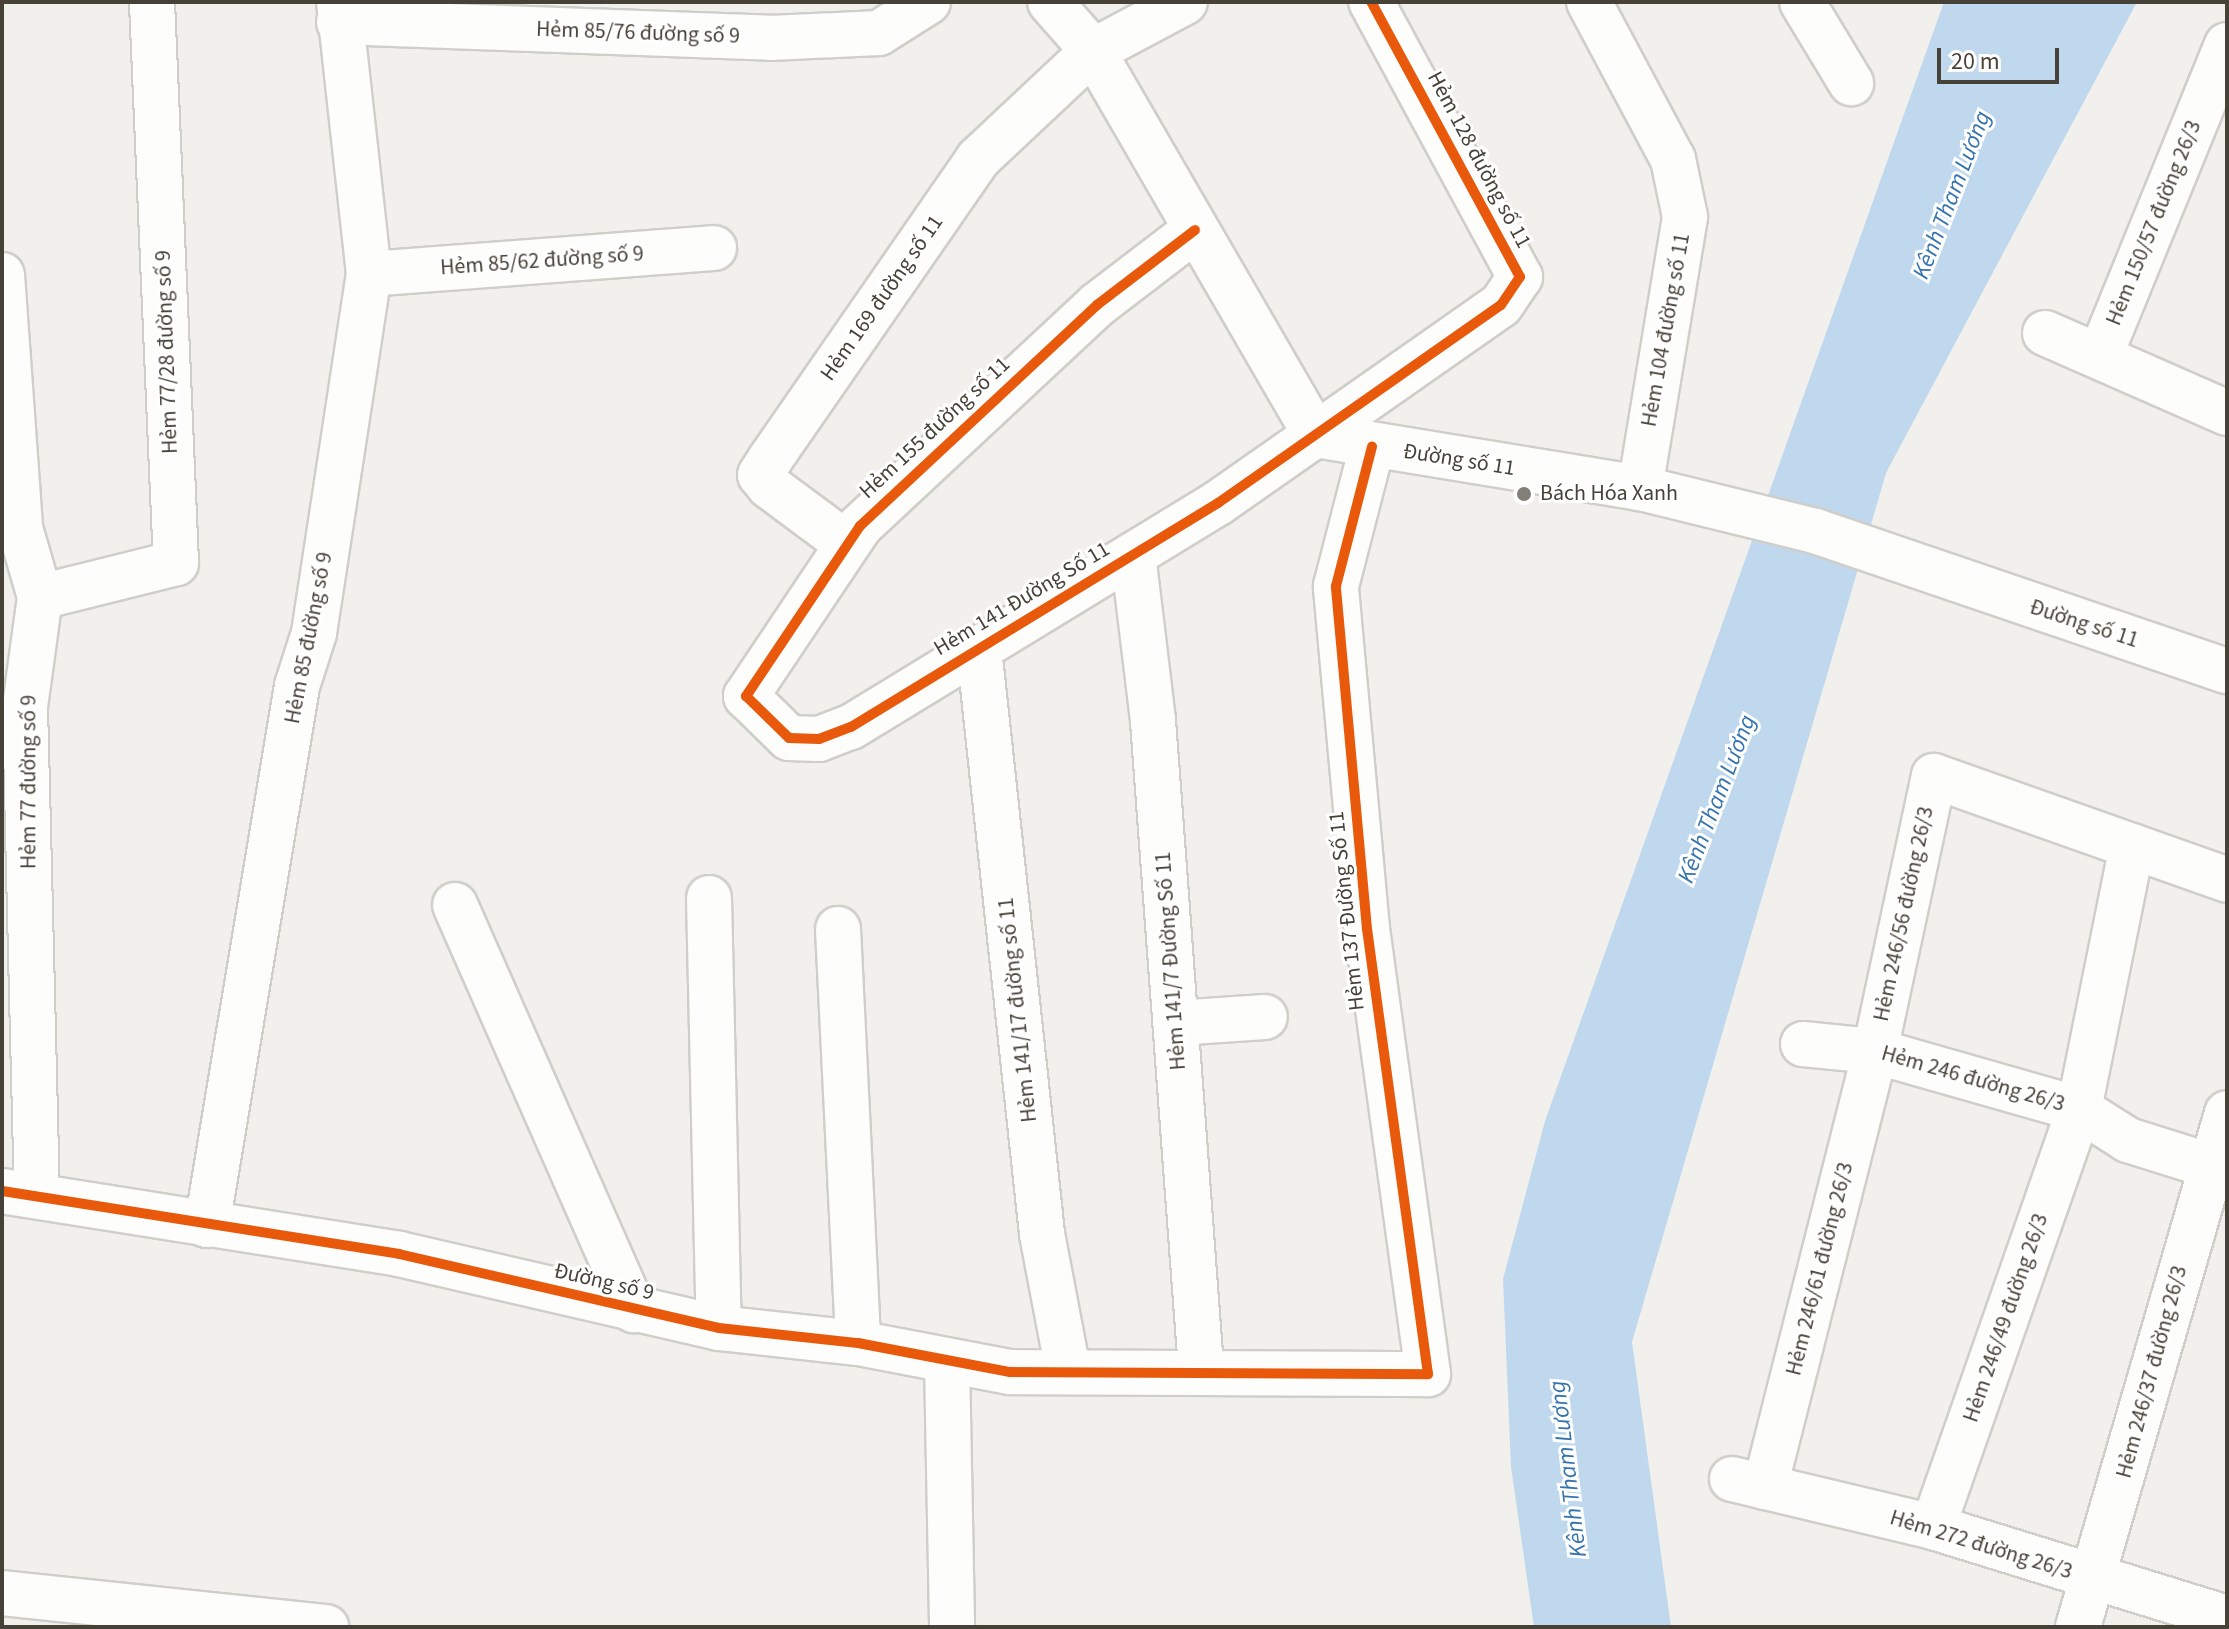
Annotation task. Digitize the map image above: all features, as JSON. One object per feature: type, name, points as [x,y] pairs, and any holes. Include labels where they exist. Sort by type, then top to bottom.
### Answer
[{"type":"street","name":"Hẻm 77/28 đường số 9","points":[[40,597],[176,563],[152,2]]},
{"type":"street","name":"Hẻm 85/76 đường số 9","points":[[339,12],[771,38],[879,33],[928,2]]},
{"type":"street","points":[[1050,2],[1093,51],[1316,435]]},
{"type":"street","points":[[1093,51],[1185,2]]},
{"type":"street","name":"Hẻm 128 đường số 11","points":[[1316,435],[1501,305],[1520,277],[1371,2]]},
{"type":"street","name":"Hẻm 104 đường số 11","points":[[1589,2],[1673,159],[1685,217],[1640,488]]},
{"type":"street","points":[[1802,2],[1851,83]]},
{"type":"street","name":"Hẻm 85 đường số 9","points":[[207,1225],[297,686],[314,633],[369,274],[339,12]]},
{"type":"street","name":"Hẻm 150/57 đường 26/3","points":[[2100,356],[2227,45]]},
{"type":"street","name":"Hẻm 169 đường số 11","points":[[847,544],[760,475],[978,159],[1093,51]]},
{"type":"street","name":"Hẻm 155 đường số 11","points":[[746,696],[847,544],[1097,305],[1195,230]]},
{"type":"street","name":"Hẻm 85/62 đường số 9","points":[[369,274],[714,248]]},
{"type":"street","name":"Hẻm 77 đường số 9","points":[[2,275],[20,528],[40,597],[25,707],[20,1194]]},
{"type":"street","points":[[2045,333],[2227,413]]},
{"type":"street","name":"Đường số 11","points":[[1316,435],[1372,447],[1640,488],[1702,502],[1815,531],[1941,578],[2222,655]]},
{"type":"street","name":"Hẻm 141 Đường Số 11","points":[[746,696],[789,738],[819,739],[979,649],[1133,555],[1316,435]]},
{"type":"street","name":"Hẻm 137 Đường Số 11","points":[[1372,447],[1336,586],[1367,929],[1428,1374]]},
{"type":"street","name":"Hẻm 141/7 Đường Số 11","points":[[1133,555],[1176,1023],[1201,1368]]},
{"type":"street","name":"Hẻm 141/17 đường số 11","points":[[979,649],[1042,1234],[1068,1370]]},
{"type":"street","name":"Hẻm 246/56 đường 26/3","points":[[1875,1051],[1934,776],[2132,846]]},
{"type":"street","points":[[2132,846],[2227,880]]},
{"type":"street","name":"Hẻm 246/49 đường 26/3","points":[[1933,1527],[2079,1109],[2132,846]]},
{"type":"street","points":[[709,898],[719,1328]]},
{"type":"street","points":[[455,905],[634,1310]]},
{"type":"street","points":[[838,929],[858,1343]]},
{"type":"street","points":[[1176,1023],[1265,1017]]},
{"type":"street","name":"Hẻm 246 đường 26/3","points":[[1803,1044],[1875,1051],[2079,1109],[2128,1140],[2218,1168]]},
{"type":"street","name":"Hẻm 246/61 đường 26/3","points":[[1749,1483],[1875,1051]]},
{"type":"street","name":"Hẻm 246/37 đường 26/3","points":[[2078,1627],[2096,1580],[2218,1168],[2227,1113]]},
{"type":"street","name":"Đường số 9","points":[[20,1194],[399,1254],[719,1328],[858,1343],[1010,1372],[1201,1368],[1428,1374]]},
{"type":"street","points":[[947,1362],[952,1627]]},
{"type":"street","name":"Hẻm 272 đường 26/3","points":[[1749,1483],[1933,1527],[2096,1580],[2227,1618]]},
{"type":"street","points":[[2,1593],[326,1627]]},
{"type":"water","name":"Kênh Tham Lương","points":[[1944,2],[2137,2],[1886,473],[1632,1342],[1671,1627],[1534,1627],[1511,1467],[1503,1279],[1545,1121]]},
{"type":"cycle path","points":[[1195,230],[1097,305],[860,526],[746,696],[789,738],[819,739],[851,727],[1218,503],[1501,305],[1520,277],[1371,2]]},
{"type":"cycle path","points":[[2,1191],[399,1254],[719,1328],[858,1343],[1010,1372],[1428,1374],[1367,929],[1336,586],[1372,447]]},
{"type":"place","name":"Bách Hóa Xanh","points":[[1524,494]]}]
